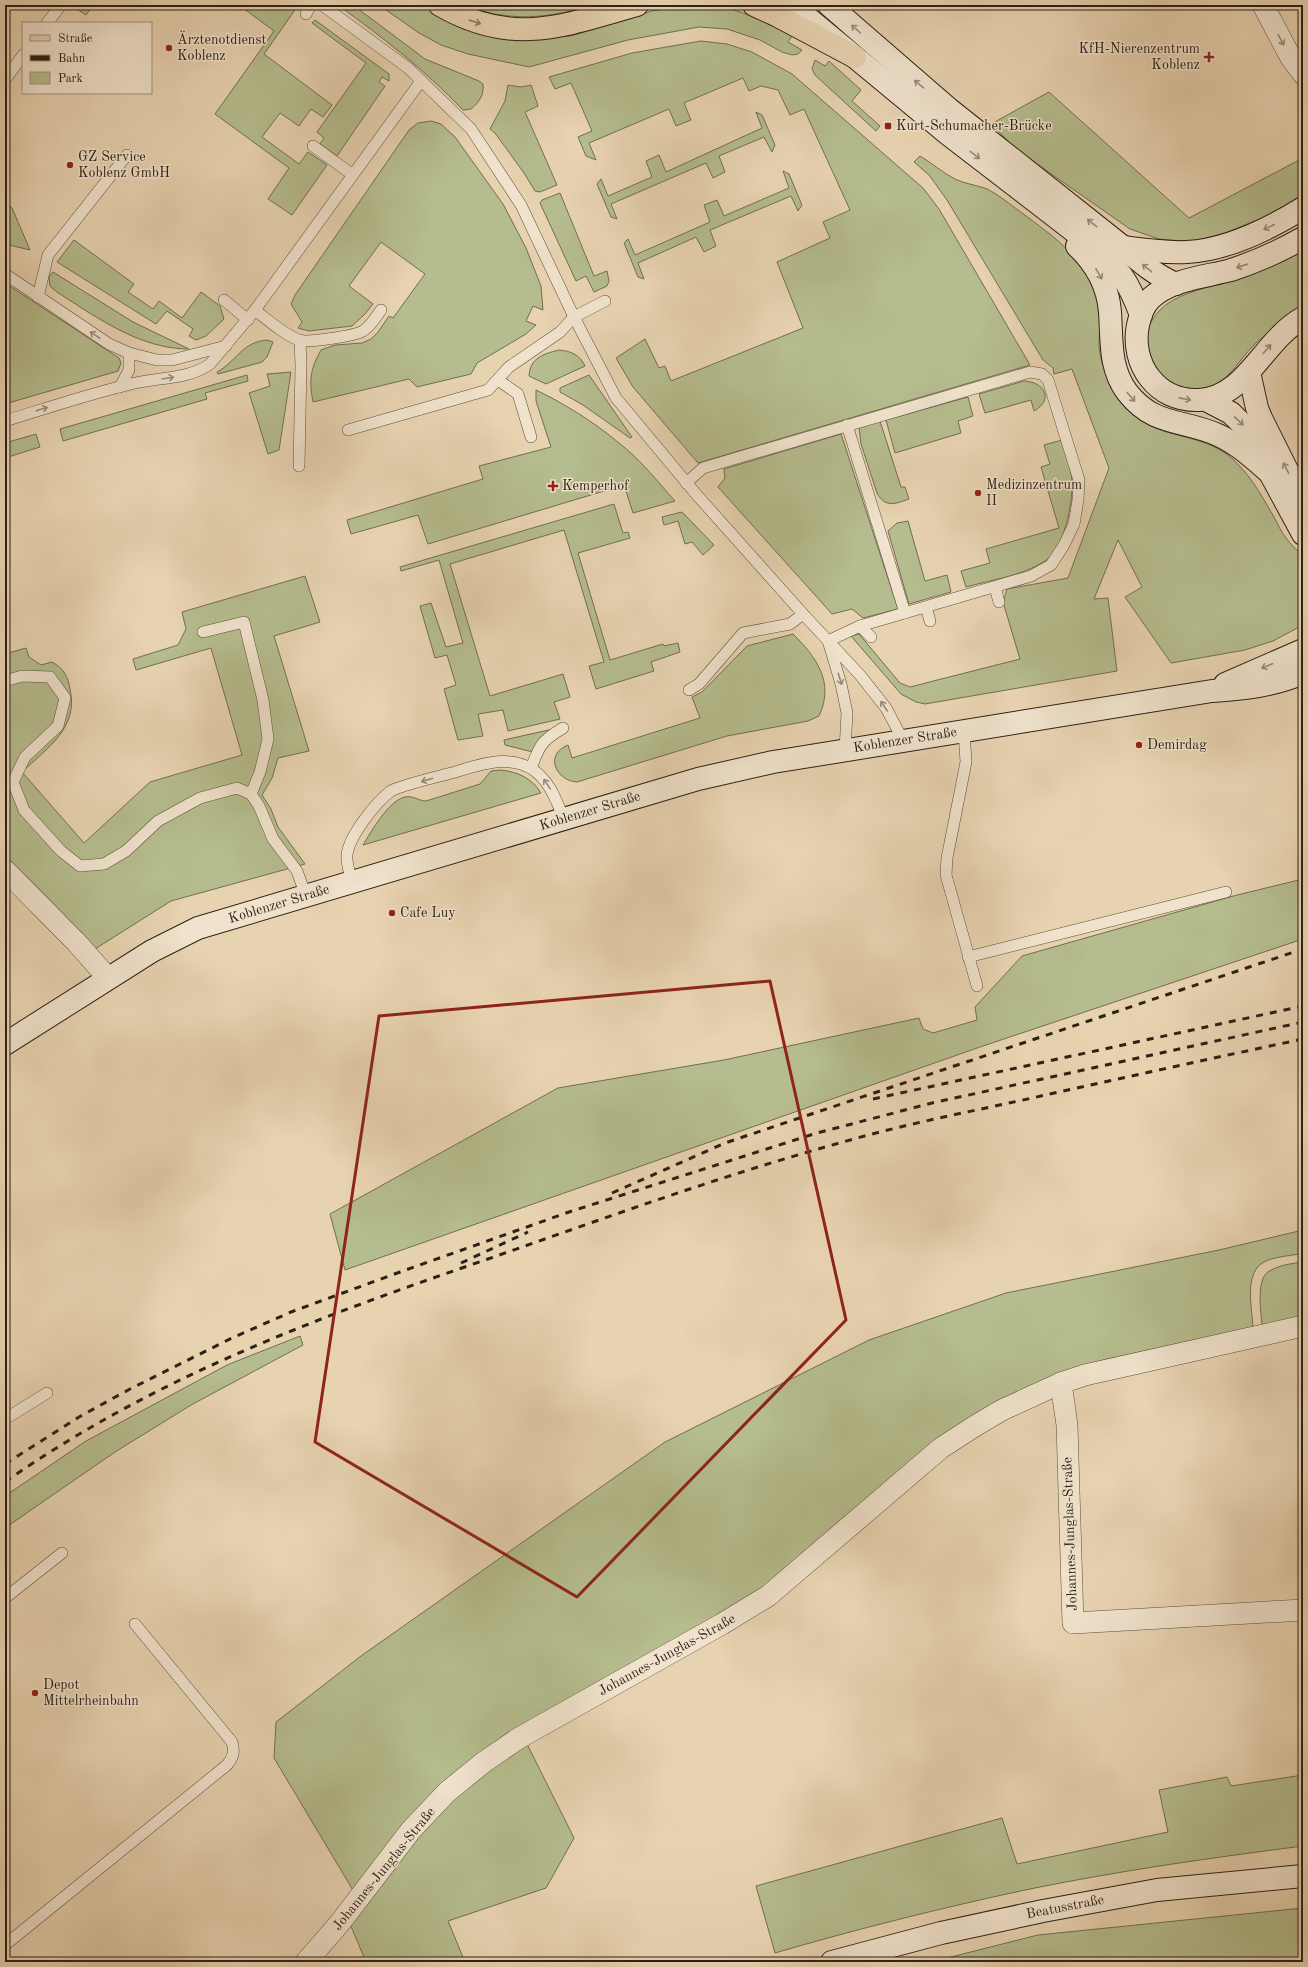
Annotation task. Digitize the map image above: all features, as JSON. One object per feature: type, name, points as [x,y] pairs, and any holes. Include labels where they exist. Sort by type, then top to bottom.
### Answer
[{"type":"main road","points":[[440,5],[470,20],[488,26],[522,30],[558,27],[637,5]]},
{"type":"main road","points":[[754,5],[776,15],[854,58]]},
{"type":"street","points":[[792,5],[854,58],[1108,259],[1125,279],[1141,315]]},
{"type":"street","points":[[829,5],[949,109],[1153,272],[1176,284]]},
{"type":"street","points":[[1264,5],[1291,58],[1303,74]]},
{"type":"street","points":[[1278,5],[1303,49]]},
{"type":"street","points":[[1003,177],[1033,212],[1070,239],[1083,251],[1100,274],[1108,298],[1113,362],[1126,391],[1136,402],[1158,418],[1197,428],[1226,438],[1270,473]]},
{"type":"street","points":[[1123,247],[1168,252],[1203,250],[1254,234],[1303,208]]},
{"type":"street","points":[[1303,238],[1261,259],[1231,270],[1176,284],[1151,299],[1141,315],[1136,342],[1140,361],[1148,377],[1155,385],[1172,396],[1185,399],[1206,400],[1231,413],[1245,427],[1303,534]]},
{"type":"street","points":[[1206,400],[1232,389],[1249,372],[1272,343],[1283,332],[1303,318]]},
{"type":"street","points":[[1249,372],[1257,408],[1261,418],[1303,502]]},
{"type":"street","name":"Koblenzer Straße","points":[[1212,690],[1303,650]]},
{"type":"street","name":"Koblenzer Straße","points":[[5,1044],[157,948],[183,935],[216,922],[705,777],[761,764],[1212,690],[1249,689],[1272,684],[1303,674]]},
{"type":"street","points":[[5,870],[76,942],[108,978]]},
{"type":"street","name":"Johannes-Junglas-Straße","points":[[306,1962],[339,1924],[411,1830],[447,1792],[484,1762],[519,1738],[722,1624],[768,1596],[942,1448],[1002,1410],[1061,1383],[1085,1375],[1303,1326]]},
{"type":"street","name":"Johannes-Junglas-Straße","points":[[1061,1383],[1067,1425],[1073,1623],[1303,1610]]},
{"type":"street","name":"Beatusstraße","points":[[832,1962],[941,1933],[1051,1909],[1157,1890],[1303,1876]]},
{"type":"lane","points":[[48,22],[61,5]]},
{"type":"lane","points":[[322,5],[408,68],[471,129],[521,205],[574,317],[616,398],[686,483],[803,614],[860,675],[886,708],[903,740]]},
{"type":"lane","points":[[5,80],[22,57]]},
{"type":"lane","points":[[5,421],[120,387],[176,377],[201,370],[214,360],[248,320],[421,82]]},
{"type":"lane","points":[[313,146],[353,175]]},
{"type":"lane","points":[[38,297],[48,255],[127,155]]},
{"type":"lane","points":[[5,274],[109,344],[129,353],[157,360],[172,360],[226,346]]},
{"type":"lane","points":[[224,300],[248,320]]},
{"type":"lane","points":[[348,430],[488,390],[509,367],[560,332],[574,317],[605,301]]},
{"type":"lane","points":[[255,310],[284,332],[300,341],[316,340],[362,331],[370,325],[382,310]]},
{"type":"lane","points":[[299,466],[300,341]]},
{"type":"lane","points":[[120,387],[129,370],[129,353]]},
{"type":"lane","points":[[686,483],[703,468],[1030,372],[1042,374],[1048,380],[1079,480],[1074,524],[1064,545],[1051,565],[1031,576],[860,626],[828,641]]},
{"type":"lane","points":[[498,380],[518,394],[531,438]]},
{"type":"lane","points":[[847,425],[905,613]]},
{"type":"lane","points":[[995,587],[999,602]]},
{"type":"lane","points":[[926,607],[930,622]]},
{"type":"lane","points":[[690,690],[699,684],[743,633],[790,624],[803,614]]},
{"type":"lane","points":[[203,632],[244,622],[263,700],[268,739],[260,772],[251,794]]},
{"type":"lane","points":[[860,626],[871,637]]},
{"type":"lane","points":[[828,641],[842,684],[846,713],[845,750]]},
{"type":"lane","points":[[5,681],[22,676],[50,677],[65,698],[58,726],[25,757],[13,782],[24,810],[61,851],[80,866],[104,864],[126,851],[158,821],[200,798],[237,788],[251,794],[259,806],[273,839],[295,866],[306,896]]},
{"type":"lane","points":[[531,768],[538,750],[546,738],[563,728]]},
{"type":"lane","points":[[964,731],[966,756],[964,772],[946,867],[947,882],[977,986]]},
{"type":"lane","points":[[352,882],[347,856],[350,847],[369,811],[392,791],[486,763],[502,761],[531,768],[545,780],[564,819]]},
{"type":"lane","points":[[968,957],[1226,892]]},
{"type":"lane","points":[[5,1419],[47,1392]]},
{"type":"lane","points":[[5,1598],[62,1553]]},
{"type":"lane","points":[[5,1945],[227,1766],[232,1759],[234,1750],[232,1742],[135,1624]]},
{"type":"highlighted area","points":[[770,981],[846,1320],[577,1597],[315,1442],[379,1016]]},
{"type":"green space","points":[[76,5],[93,5],[86,15],[74,7]]},
{"type":"green space","points":[[239,5],[294,5],[297,7],[264,54],[332,105],[323,117],[311,109],[299,126],[280,113],[262,137],[299,164],[308,152],[327,165],[292,215],[268,199],[289,168],[215,114],[274,31]]},
{"type":"green space","points":[[338,5],[353,5],[425,59],[479,81],[483,84],[483,88],[479,101],[471,109],[463,110],[434,81],[403,54]]},
{"type":"green space","points":[[379,5],[424,5],[458,25],[482,35],[517,40],[571,36],[652,11],[687,5],[724,7],[759,18],[792,36],[788,42],[802,50],[798,54],[792,55],[782,52],[760,40],[727,29],[699,27],[628,40],[529,67],[468,54],[441,45],[419,33]]},
{"type":"green space","points":[[466,5],[593,5],[562,13],[530,17],[497,14],[482,11]]},
{"type":"green space","points":[[315,20],[389,74],[389,81],[382,77],[379,82],[385,86],[337,156],[320,144],[324,138],[317,132],[366,63],[312,23]]},
{"type":"green space","points":[[701,41],[727,44],[752,52],[792,74],[923,188],[939,209],[1030,365],[698,463],[633,387],[616,358],[645,339],[659,368],[665,366],[671,381],[803,328],[777,262],[830,238],[823,222],[850,210],[804,109],[790,115],[778,90],[761,86],[749,91],[743,78],[684,103],[691,120],[676,126],[669,109],[589,143],[596,160],[586,156],[578,137],[592,131],[571,83],[555,89],[549,77],[632,53]]},
{"type":"green space","points":[[815,60],[825,66],[829,61],[861,90],[852,101],[880,126],[876,131],[815,75],[812,69]]},
{"type":"green space","points":[[508,85],[521,87],[531,85],[538,106],[525,112],[557,185],[540,192],[535,191],[495,133],[490,129],[505,101]]},
{"type":"green space","points":[[1049,92],[1189,218],[1303,158],[1303,193],[1282,210],[1225,233],[1192,242],[1159,239],[1130,229],[1017,150],[991,124]]},
{"type":"green space","points":[[756,112],[762,115],[775,145],[772,152],[764,137],[719,156],[725,172],[713,178],[706,163],[611,204],[617,219],[611,217],[597,184],[601,179],[608,196],[652,177],[646,161],[659,155],[666,172],[762,128]]},
{"type":"green space","points":[[431,121],[441,124],[455,137],[503,204],[526,248],[541,286],[543,310],[533,306],[526,321],[536,325],[526,334],[477,363],[471,374],[417,387],[409,379],[313,402],[311,375],[321,350],[335,345],[362,343],[371,339],[389,316],[393,318],[425,274],[381,242],[349,286],[373,304],[352,326],[309,331],[298,328],[302,322],[291,304],[295,295],[409,130],[418,123]]},
{"type":"green space","points":[[920,156],[955,179],[987,189],[1000,197],[1057,240],[1078,261],[1093,286],[1098,300],[1100,317],[1100,354],[1102,363],[1115,390],[1132,412],[1152,427],[1214,447],[1225,453],[1247,474],[1264,499],[1284,536],[1303,556],[1303,625],[1273,641],[1245,650],[1171,663],[1125,597],[1142,587],[1118,540],[1094,599],[1108,598],[1117,671],[925,704],[916,702],[901,694],[851,636],[859,634],[900,683],[910,687],[1020,659],[1003,602],[1007,589],[1068,578],[1109,468],[1072,369],[1054,374],[1053,368],[1043,360],[947,200],[929,175],[914,162]]},
{"type":"green space","points":[[783,171],[789,174],[802,205],[798,211],[791,196],[710,230],[716,246],[704,252],[696,237],[638,263],[644,279],[638,277],[624,243],[628,239],[635,255],[710,222],[704,205],[717,200],[724,216],[789,188]]},
{"type":"green space","points":[[560,193],[594,276],[607,271],[609,281],[607,286],[594,292],[586,276],[576,281],[540,203],[542,200]]},
{"type":"green space","points":[[5,203],[12,208],[30,250],[5,244]]},
{"type":"green space","points":[[74,240],[134,284],[128,292],[153,309],[159,301],[182,318],[201,292],[220,306],[224,319],[206,336],[196,340],[189,336],[193,329],[167,311],[156,324],[57,262]]},
{"type":"green space","points":[[1303,249],[1303,308],[1290,316],[1259,341],[1220,382],[1198,389],[1182,387],[1168,380],[1157,369],[1149,356],[1147,341],[1150,326],[1159,311],[1165,305],[1172,300],[1197,290],[1222,283]]},
{"type":"green space","points":[[53,272],[133,322],[189,349],[160,345],[118,330],[64,297],[50,286],[49,277]]},
{"type":"green space","points":[[5,283],[119,358],[121,363],[118,371],[5,404]]},
{"type":"green space","points":[[267,340],[273,342],[267,357],[262,362],[218,374],[217,372],[230,363],[245,348],[258,341]]},
{"type":"green space","points":[[559,350],[575,354],[581,359],[585,366],[546,384],[529,376],[532,365],[538,358]]},
{"type":"green space","points":[[291,372],[279,450],[268,454],[249,393],[270,386],[267,374]]},
{"type":"green space","points":[[247,375],[248,381],[205,393],[207,399],[63,441],[60,429]]},
{"type":"green space","points":[[589,375],[632,437],[630,438],[583,405],[560,392],[560,388]]},
{"type":"green space","points":[[1024,381],[1031,382],[1042,388],[1045,397],[1044,402],[1040,407],[1034,411],[1031,400],[985,413],[979,394]]},
{"type":"green space","points":[[536,390],[579,414],[627,449],[675,501],[633,513],[624,485],[428,544],[418,515],[351,534],[347,520],[483,479],[479,466],[551,447],[536,401]]},
{"type":"green space","points":[[968,397],[973,416],[958,421],[961,433],[895,453],[886,420]]},
{"type":"green space","points":[[880,421],[901,487],[905,487],[909,499],[891,504],[883,501],[877,493],[861,444],[859,427]]},
{"type":"green space","points":[[36,434],[40,447],[5,458],[5,443]]},
{"type":"green space","points":[[841,434],[898,609],[863,618],[852,609],[832,614],[718,487],[725,478],[724,469]]},
{"type":"green space","points":[[1062,440],[1071,472],[1072,491],[1066,525],[1062,537],[1052,555],[1045,561],[1026,570],[1006,577],[966,587],[961,571],[990,563],[986,549],[1059,528],[1041,467],[1050,464],[1044,445]]},
{"type":"green space","points":[[614,504],[623,533],[628,532],[630,538],[578,553],[610,660],[663,644],[664,646],[678,643],[680,652],[651,662],[654,671],[596,689],[589,666],[604,662],[564,530],[450,564],[490,696],[563,674],[570,697],[554,702],[560,719],[508,731],[503,710],[478,714],[483,736],[458,740],[444,689],[456,685],[447,655],[435,658],[420,606],[431,603],[446,647],[463,643],[439,560],[401,571],[400,567]]},
{"type":"green space","points":[[682,512],[714,545],[703,555],[692,542],[685,544],[678,521],[664,525],[662,517]]},
{"type":"green space","points":[[908,521],[925,581],[947,575],[951,592],[909,604],[888,531],[897,523]]},
{"type":"green space","points":[[305,576],[320,622],[274,636],[309,751],[278,758],[272,778],[262,795],[271,809],[278,827],[305,864],[171,901],[95,949],[5,856],[5,654],[26,648],[29,657],[41,665],[52,662],[62,670],[66,676],[72,703],[70,715],[65,726],[51,745],[22,772],[84,843],[150,782],[242,755],[211,648],[136,670],[133,659],[178,645],[186,629],[182,612]]},
{"type":"green space","points":[[793,634],[816,661],[821,671],[825,692],[819,716],[808,721],[727,736],[577,782],[570,781],[564,777],[556,767],[556,755],[560,749],[568,745],[572,758],[700,718],[692,697],[702,692],[747,646]]},
{"type":"green space","points":[[553,729],[533,752],[505,745],[504,740]]},
{"type":"green space","points":[[501,770],[519,774],[533,783],[541,793],[363,845],[381,817],[399,799],[413,797],[426,801],[480,784],[491,771]]},
{"type":"green space","points":[[1303,879],[1303,939],[980,1047],[345,1270],[330,1214],[558,1088],[724,1060],[919,1018],[923,1029],[933,1033],[977,1020],[975,1007],[1022,956],[1237,895]]},
{"type":"green space","points":[[1303,1230],[1303,1253],[1266,1261],[1259,1266],[1254,1273],[1250,1290],[1253,1327],[1108,1359],[1067,1370],[1035,1384],[738,1608],[508,1735],[354,1892],[274,1758],[276,1722],[361,1656],[665,1442],[869,1340],[1006,1293],[1219,1250]]},
{"type":"green space","points":[[1303,1257],[1303,1318],[1262,1325],[1260,1297],[1264,1276],[1276,1268],[1301,1262]]},
{"type":"green space","points":[[300,1336],[303,1345],[191,1405],[115,1452],[5,1528],[5,1496],[86,1441],[227,1365]]},
{"type":"green space","points":[[526,1742],[574,1838],[546,1888],[448,1921],[465,1962],[366,1962],[350,1924],[450,1797]]},
{"type":"green space","points":[[1303,1775],[1303,1846],[1164,1865],[1025,1890],[899,1919],[775,1953],[756,1886],[1002,1818],[1017,1864],[1168,1832],[1159,1790],[1227,1777],[1231,1786]]},
{"type":"green space","points":[[1303,1908],[1303,1962],[931,1962],[1038,1935]]},
{"type":"railway","points":[[612,1193],[725,1143],[1303,949]]},
{"type":"railway","points":[[873,1099],[1303,1006]]},
{"type":"railway","points":[[5,1464],[79,1417],[130,1389],[232,1338],[291,1312],[569,1212],[817,1133],[932,1103],[1303,1022]]},
{"type":"railway","points":[[5,1482],[62,1445],[120,1411],[178,1381],[238,1353],[299,1328],[424,1281],[664,1198],[753,1168],[866,1136],[937,1118],[1303,1039]]},
{"type":"railway","points":[[461,1263],[528,1232]]},
{"type":"place","name":"Ärztenotdienst Koblenz","points":[[169,48]]},
{"type":"place","name":"KfH-Nierenzentrum Koblenz","points":[[1209,57]]},
{"type":"place","name":"Kurt-Schumacher-Brücke","points":[[888,126]]},
{"type":"place","name":"GZ Service Koblenz GmbH","points":[[70,165]]},
{"type":"place","name":"Kemperhof","points":[[553,486]]},
{"type":"place","name":"Medizinzentrum II","points":[[978,493]]},
{"type":"place","name":"Demirdag","points":[[1139,745]]},
{"type":"place","name":"Cafe Luy","points":[[392,913]]},
{"type":"place","name":"Depot Mittelrheinbahn","points":[[35,1693]]}]
